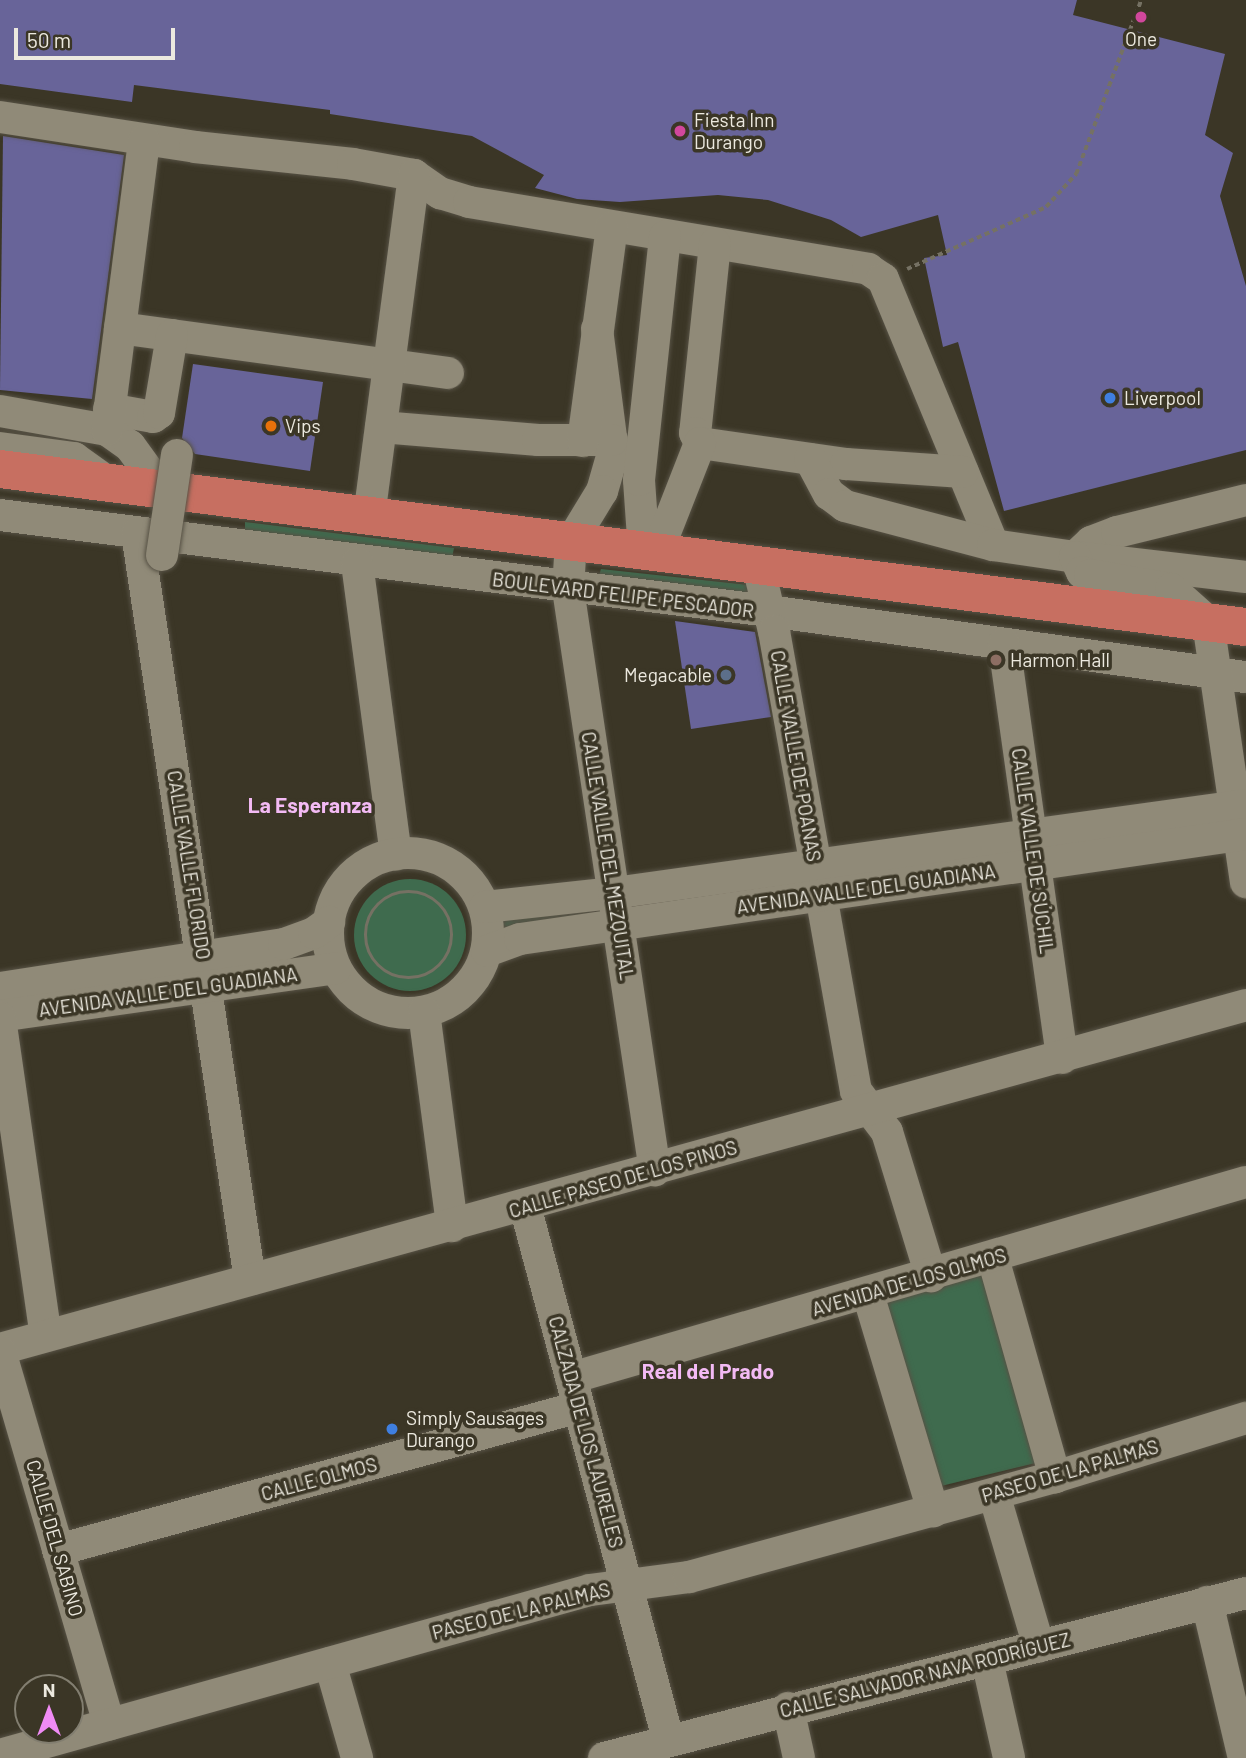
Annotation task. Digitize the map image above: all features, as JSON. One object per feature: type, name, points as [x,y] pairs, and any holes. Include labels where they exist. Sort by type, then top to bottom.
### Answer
[{"type":"main road","points":[[0,469],[1246,627]]},
{"type":"street","points":[[0,117],[414,175],[449,197],[665,236],[862,267],[883,279],[993,545]]},
{"type":"street","points":[[144,139],[108,420],[162,490]]},
{"type":"street","points":[[369,517],[414,175]]},
{"type":"street","points":[[571,542],[602,491],[597,441],[597,329],[612,227]]},
{"type":"street","points":[[650,552],[639,480],[665,236]]},
{"type":"street","points":[[650,552],[698,438],[715,244]]},
{"type":"street","points":[[120,328],[448,373]]},
{"type":"street","points":[[0,411],[108,420],[153,416],[159,413],[172,335]]},
{"type":"street","points":[[381,426],[597,441]]},
{"type":"street","points":[[698,438],[810,459],[963,472]]},
{"type":"street","points":[[0,448],[74,458],[108,483]]},
{"type":"street","points":[[163,555],[177,455]]},
{"type":"street","points":[[810,459],[829,494],[845,506],[993,545],[1246,577]]},
{"type":"street","points":[[1075,556],[1091,542],[1117,532],[1246,500]]},
{"type":"street","name":"BOULEVARD FELIPE PESCADOR","points":[[0,516],[357,563],[769,611],[1231,675]]},
{"type":"street","name":"CALLE VALLE FLORIDO","points":[[137,533],[206,971],[250,1280]]},
{"type":"street","name":"CALLE VALLE DEL MEZQUITAL","points":[[571,542],[568,589],[655,1171]]},
{"type":"street","points":[[1075,556],[1082,572],[1090,575],[1171,589],[1208,622],[1231,675],[1246,882]]},
{"type":"street","points":[[357,563],[396,854]]},
{"type":"street","name":"CALLE VALLE DE POANAS","points":[[758,566],[769,611],[856,1091],[887,1132],[931,1276]]},
{"type":"street","name":"CALLE VALLE DE SÚCHIL","points":[[1004,644],[1062,1058]]},
{"type":"street","name":"AVENIDA VALLE DEL GUADIANA","points":[[487,951],[520,939],[821,896],[1032,851],[1242,820]]},
{"type":"street","name":"AVENIDA VALLE DEL GUADIANA","points":[[485,907],[614,893],[815,865],[1032,851]]},
{"type":"street","points":[[396,854],[424,855],[450,864],[471,883],[485,907],[487,951],[479,972],[465,990],[446,1004],[424,1012],[403,1013],[373,1004],[348,986],[336,968],[329,922],[336,898],[351,877],[371,862],[396,854]]},
{"type":"street","name":"AVENIDA VALLE DEL GUADIANA","points":[[0,1017],[206,971],[300,940],[329,922]]},
{"type":"street","name":"AVENIDA VALLE DEL GUADIANA","points":[[0,988],[206,971],[336,968]]},
{"type":"street","name":"CALLE PASEO DE LOS PINOS","points":[[0,1350],[655,1171],[1246,1005]]},
{"type":"street","points":[[424,1012],[452,1226]]},
{"type":"street","points":[[0,1017],[46,1336]]},
{"type":"street","name":"AVENIDA DE LOS OLMOS","points":[[575,1393],[868,1294],[1246,1182]]},
{"type":"street","name":"CALZADA DE LOS LAURELES","points":[[525,1206],[668,1739]]},
{"type":"street","points":[[993,1258],[1055,1477]]},
{"type":"street","points":[[868,1294],[933,1511]]},
{"type":"street","name":"CALLE DEL SABINO","points":[[0,1350],[109,1724]]},
{"type":"street","name":"CALLE OLMOS","points":[[58,1550],[575,1393]]},
{"type":"street","name":"PASEO DE LA PALMAS","points":[[0,1755],[590,1590],[689,1577],[1055,1477],[1246,1418]]},
{"type":"street","points":[[994,1494],[1039,1647]]},
{"type":"street","name":"CALLE SALVADOR NAVA RODRÍGUEZ","points":[[604,1758],[788,1708],[1246,1593]]},
{"type":"street","points":[[1207,1602],[1244,1758]]},
{"type":"street","points":[[987,1660],[1009,1758]]},
{"type":"street","points":[[330,1663],[357,1758]]},
{"type":"street","points":[[788,1708],[799,1758]]},
{"type":"path","points":[[883,279],[1046,207],[1076,174],[1141,0]]},
{"type":"path","points":[[413,892],[426,896],[446,914],[451,941],[438,966],[411,978],[390,973],[373,959],[366,932],[376,906],[399,893],[413,892]]},
{"type":"green space","points":[[245,522],[454,548],[452,558],[245,532]]},
{"type":"green space","points":[[601,569],[749,585],[748,596],[598,579]]},
{"type":"green space","points":[[410,879],[432,883],[450,895],[462,913],[466,935],[462,957],[450,975],[432,987],[410,991],[388,987],[370,975],[358,957],[354,935],[358,913],[370,895],[388,883]]},
{"type":"green space","points":[[596,906],[598,918],[504,931],[501,918]]},
{"type":"green space","points":[[982,1270],[1036,1463],[933,1488],[884,1298]]},
{"type":"building","points":[[0,0],[1077,0],[1073,15],[1225,54],[1205,135],[1233,153],[1220,196],[1246,286],[1246,450],[1004,511],[958,342],[943,347],[924,258],[947,255],[938,215],[861,237],[831,220],[768,200],[718,195],[620,202],[577,199],[535,188],[544,175],[472,136],[330,114],[330,110],[134,85],[132,102],[0,84]]},
{"type":"building","points":[[3,136],[124,155],[92,399],[0,390]]},
{"type":"building","points":[[193,364],[323,382],[310,471],[195,454],[182,438]]},
{"type":"building","name":"Megacable","points":[[675,621],[755,632],[771,717],[691,729]]},
{"type":"place","name":"One","points":[[1141,17]]},
{"type":"place","name":"Fiesta Inn Durango","points":[[680,131]]},
{"type":"place","name":"Liverpool","points":[[1110,398]]},
{"type":"place","name":"Vips","points":[[271,426]]},
{"type":"place","name":"Harmon Hall","points":[[996,660]]},
{"type":"place","name":"Megacable","points":[[726,675]]},
{"type":"place","name":"Simply Sausages Durango","points":[[392,1429]]},
{"type":"district","name":"La Esperanza","points":[[310,805]]},
{"type":"district","name":"Real del Prado","points":[[708,1371]]}]
